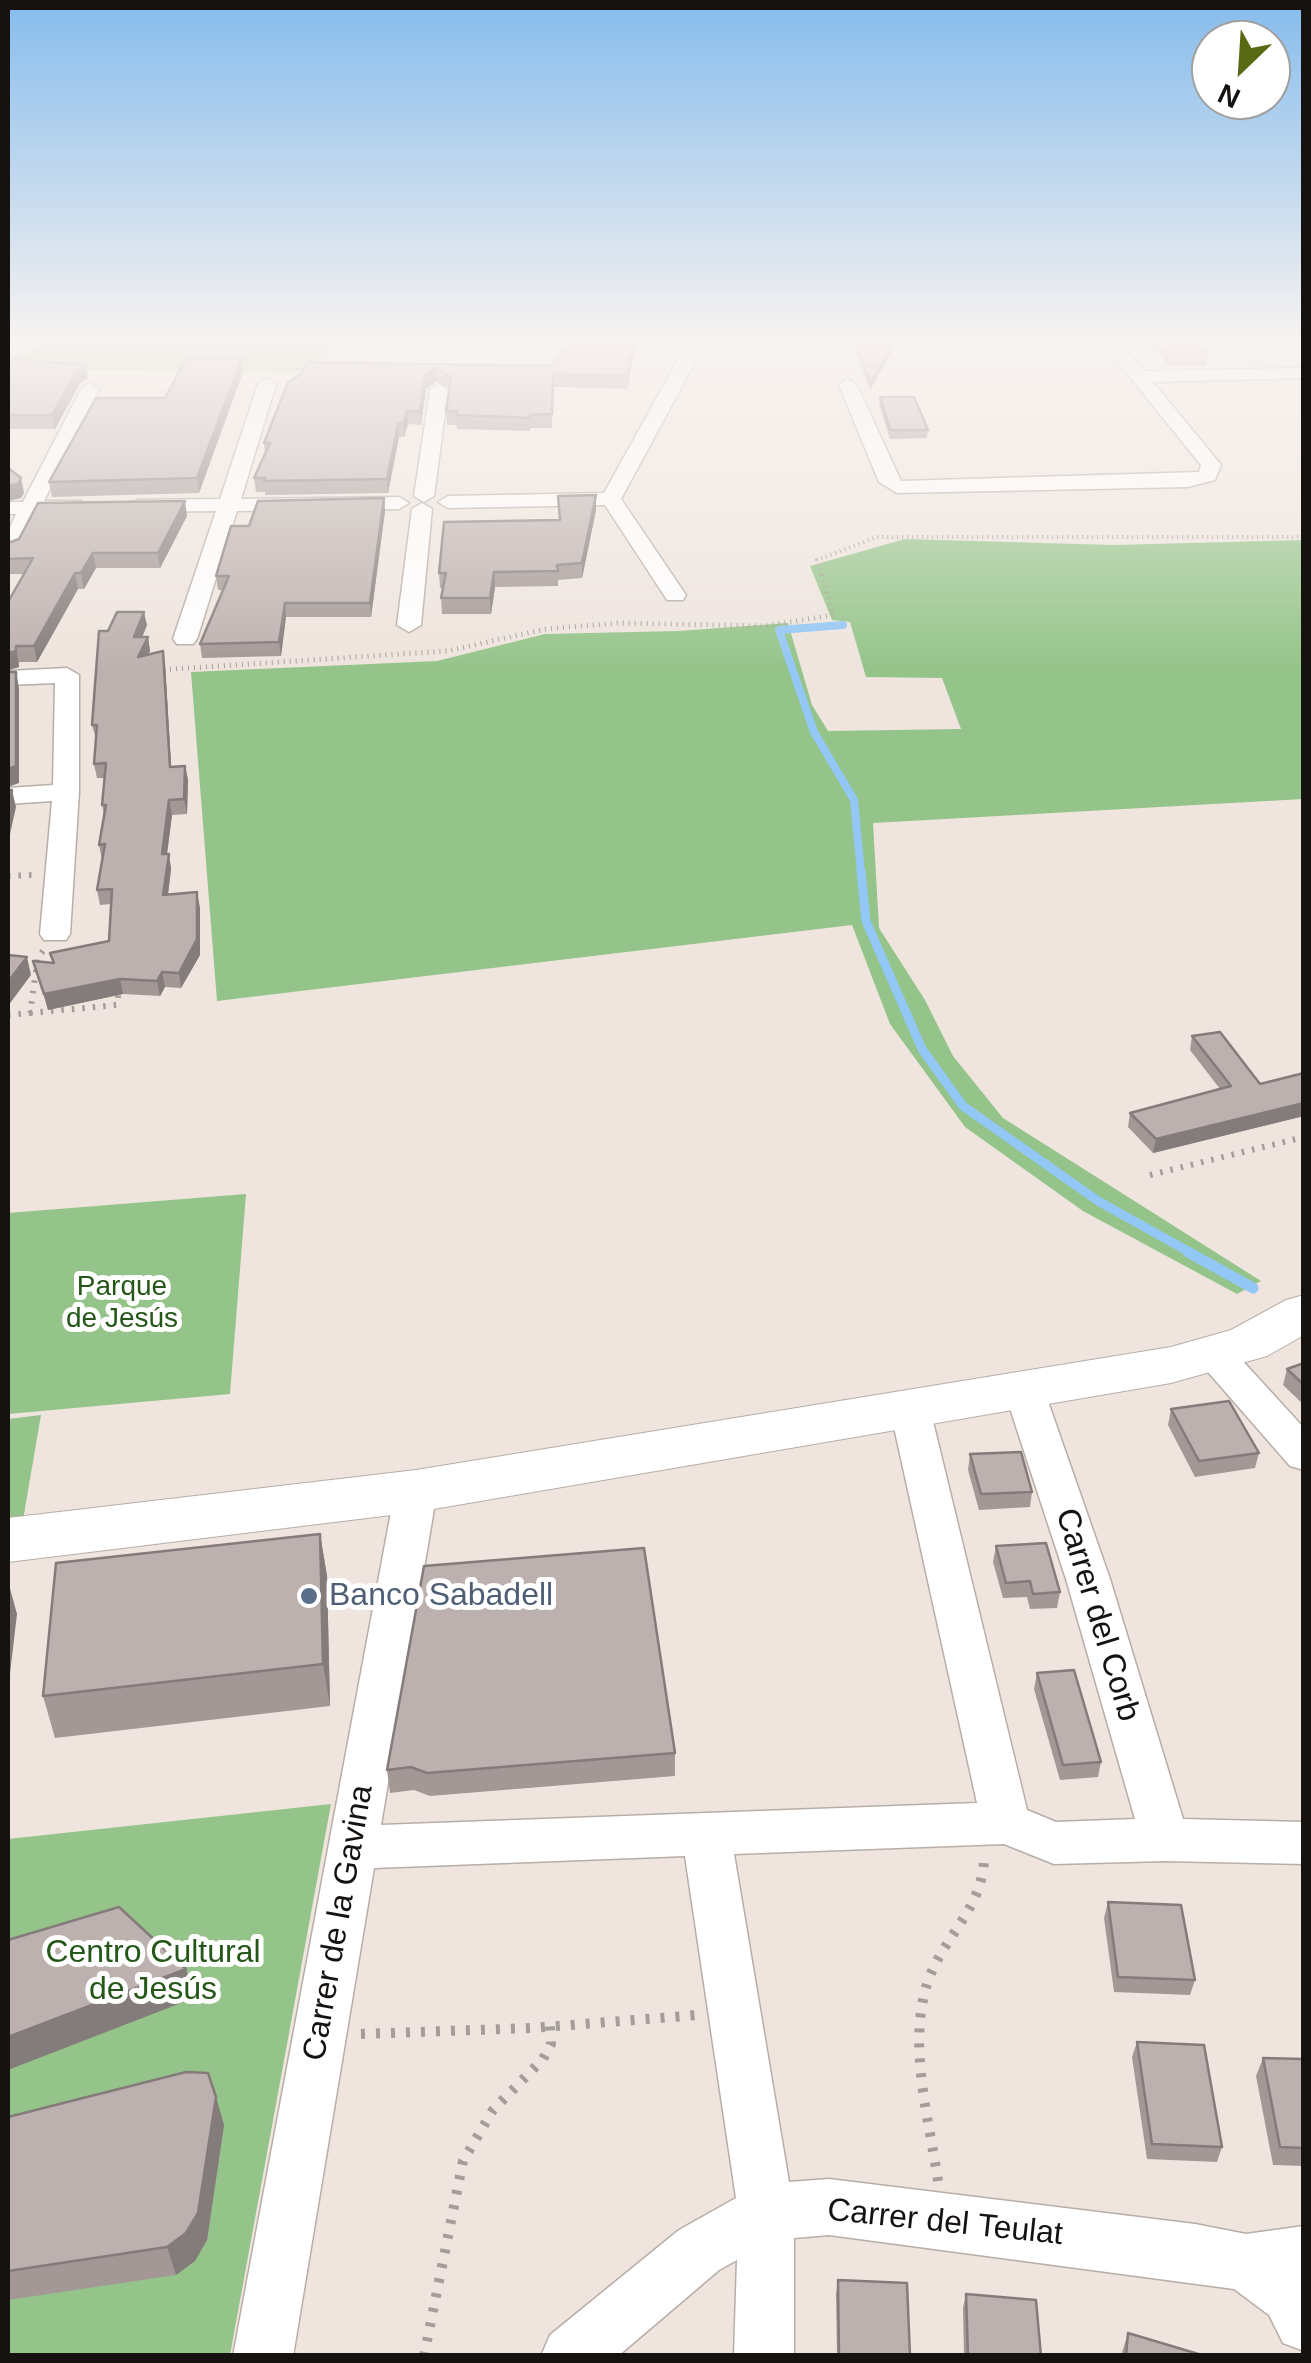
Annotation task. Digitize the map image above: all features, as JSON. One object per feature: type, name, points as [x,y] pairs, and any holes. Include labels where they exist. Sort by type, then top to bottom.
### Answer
[{"type":"street","points":[[8,552],[60,450]]},
{"type":"street","points":[[185,640],[245,450]]},
{"type":"street","points":[[409,625],[430,450]]},
{"type":"street","points":[[610,498],[637,450]]},
{"type":"street","points":[[875,450],[888,482],[897,487],[1188,481],[1208,476],[1211,466],[1198,450]]},
{"type":"street","points":[[8,508],[610,498]]},
{"type":"street","points":[[610,498],[675,594]]},
{"type":"street","points":[[8,678],[68,674],[66,792],[55,934]]},
{"type":"street","points":[[8,796],[66,792]]},
{"type":"street","points":[[8,1540],[416,1491],[1024,1390],[1215,1355],[1249,1343],[1304,1312]]},
{"type":"street","points":[[1215,1355],[1304,1455]]},
{"type":"street","name":"Carrer del Corb","points":[[1024,1390],[1088,1580],[1166,1840]]},
{"type":"street","points":[[910,1409],[993,1823]]},
{"type":"street","name":"Carrer de la Gavina","points":[[263,2356],[416,1491]]},
{"type":"street","points":[[353,1847],[993,1823],[1054,1843],[1166,1840],[1304,1844]]},
{"type":"street","points":[[706,1834],[766,2212],[764,2356]]},
{"type":"street","name":"Carrer del Teulat","points":[[571,2356],[699,2250],[766,2212],[829,2207],[1196,2253],[1246,2263]]},
{"type":"street","points":[[1246,2263],[1304,2255]]},
{"type":"street","points":[[1246,2263],[1290,2294],[1304,2322]]},
{"type":"path","points":[[30,1013],[38,958],[55,934]]},
{"type":"path","points":[[8,1016],[117,1005],[119,988]]},
{"type":"path","points":[[1150,1175],[1304,1138]]},
{"type":"path","points":[[943,2222],[920,2041],[924,1991],[946,1942],[986,1881],[993,1823]]},
{"type":"path","points":[[320,2036],[550,2026],[734,2012]]},
{"type":"path","points":[[424,2356],[463,2161],[493,2110],[543,2059],[551,2044],[550,2026]]},
{"type":"green space","points":[[905,539],[1114,545],[1303,540],[1303,799],[873,823],[879,928],[925,1000],[953,1056],[1003,1118],[1261,1281],[1237,1294],[1083,1211],[965,1127],[890,1024],[852,925],[217,1001],[191,672],[437,661],[545,634],[678,631],[788,623],[812,705],[828,731],[961,729],[942,678],[866,677],[850,622],[832,620],[810,566]]},
{"type":"green space","name":"Parque de Jesús","points":[[246,1194],[230,1394],[8,1414],[8,1213]]},
{"type":"green space","points":[[41,1415],[23,1520],[8,1521],[8,1419]]},
{"type":"green space","name":"Centro Cultural de Jesús","points":[[331,1804],[230,2355],[8,2355],[8,1839]]},
{"type":"building","points":[[67,450],[207,450],[197,478],[49,482]]},
{"type":"building","points":[[267,450],[393,450],[387,479],[254,478]]},
{"type":"building","points":[[8,468],[21,478],[18,484],[8,486]]},
{"type":"building","points":[[596,495],[582,563],[557,565],[558,571],[494,572],[490,598],[441,598],[446,573],[439,573],[444,522],[560,520],[558,496]]},
{"type":"building","points":[[384,498],[370,603],[285,603],[279,642],[200,644],[229,576],[216,576],[231,526],[249,526],[258,501]]},
{"type":"building","points":[[185,501],[158,553],[93,553],[81,573],[75,573],[34,646],[16,646],[16,651],[8,653],[8,602],[33,558],[8,559],[8,543],[19,539],[38,503]]},
{"type":"building","points":[[117,612],[144,612],[134,637],[148,637],[138,657],[163,651],[170,767],[185,766],[184,799],[169,800],[162,854],[169,854],[163,895],[197,892],[197,939],[179,973],[162,972],[157,981],[120,979],[44,994],[33,961],[54,963],[50,953],[109,941],[112,889],[97,890],[105,844],[99,845],[106,805],[102,805],[106,763],[94,764],[97,725],[92,725],[99,631],[108,631]]},
{"type":"building","points":[[8,672],[16,672],[16,766],[8,769]]},
{"type":"building","points":[[8,955],[27,957],[8,982]]},
{"type":"building","points":[[1220,1032],[1260,1084],[1304,1073],[1304,1103],[1156,1139],[1130,1113],[1231,1086],[1192,1036]]},
{"type":"building","points":[[1304,1363],[1304,1385],[1287,1369]]},
{"type":"building","points":[[1229,1401],[1259,1453],[1199,1461],[1171,1409]]},
{"type":"building","points":[[1021,1452],[1032,1492],[981,1494],[970,1454]]},
{"type":"building","points":[[320,1534],[323,1664],[43,1696],[56,1563]]},
{"type":"building","points":[[1046,1543],[1060,1592],[1033,1594],[1030,1581],[1006,1583],[996,1546]]},
{"type":"building","points":[[644,1548],[675,1753],[427,1773],[411,1767],[387,1770],[424,1566]]},
{"type":"building","points":[[1074,1670],[1101,1762],[1063,1765],[1037,1673]]},
{"type":"building","points":[[1108,1902],[1181,1905],[1195,1980],[1118,1977]]},
{"type":"building","points":[[119,1907],[186,1969],[8,2037],[8,1940]]},
{"type":"building","points":[[1137,2042],[1204,2045],[1222,2147],[1152,2144]]},
{"type":"building","points":[[1263,2058],[1304,2059],[1304,2148],[1280,2147]]},
{"type":"building","points":[[186,2072],[208,2073],[216,2097],[198,2213],[186,2233],[167,2247],[8,2271],[8,2117]]},
{"type":"building","points":[[838,2280],[907,2283],[910,2356],[839,2356]]},
{"type":"building","points":[[966,2294],[1036,2300],[1041,2356],[968,2356]]},
{"type":"building","points":[[1128,2333],[1205,2356],[1126,2356]]},
{"type":"waterway","points":[[843,625],[779,630],[814,732],[854,800],[861,873]]},
{"type":"waterway","points":[[861,871],[866,921],[922,1049],[963,1106],[1098,1201],[1193,1254]]},
{"type":"waterway","points":[[1188,1252],[1253,1288]]},
{"type":"place","name":"Banco Sabadell","points":[[309,1596]]}]
